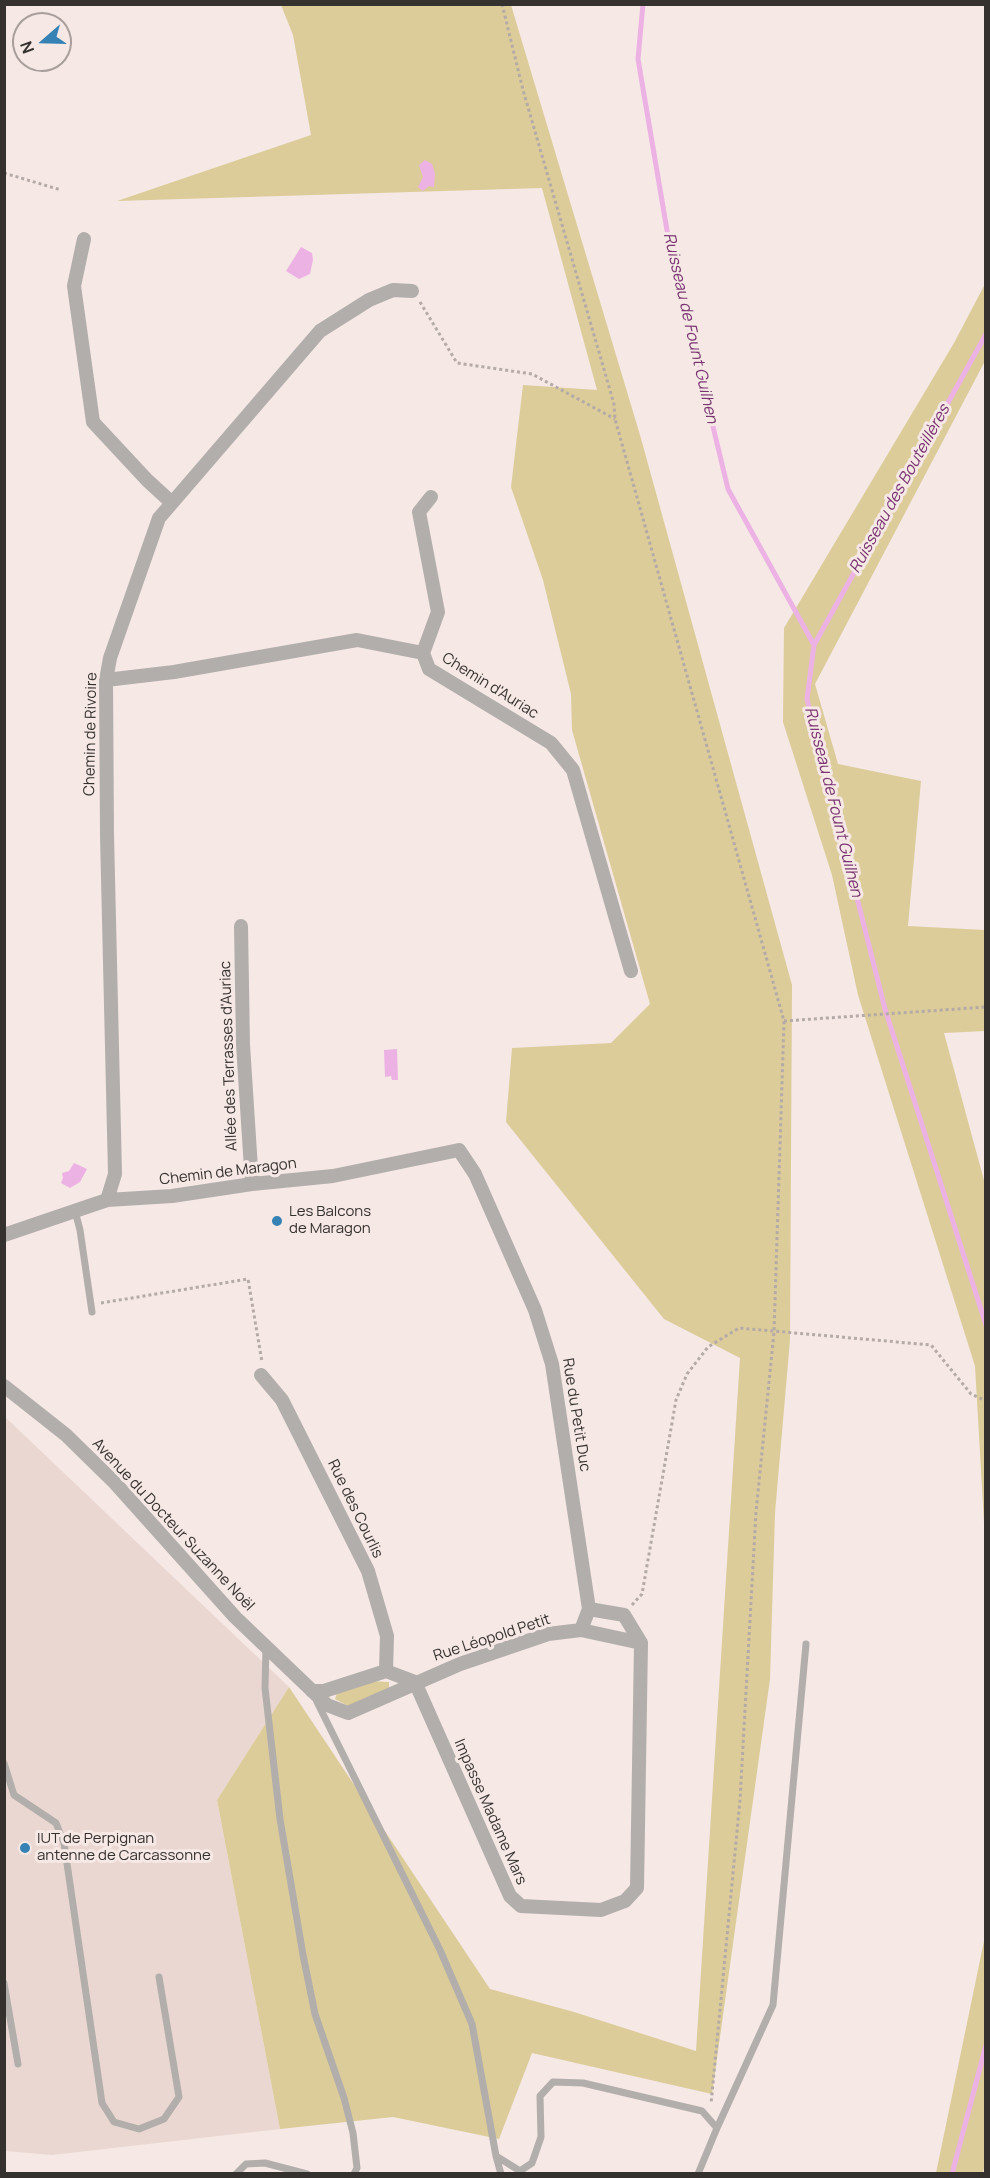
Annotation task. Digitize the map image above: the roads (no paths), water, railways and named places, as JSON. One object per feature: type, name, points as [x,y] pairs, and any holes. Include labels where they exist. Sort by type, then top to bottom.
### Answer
[{"type":"street","points":[[84,239],[74,286],[93,422],[147,480],[172,503]]},
{"type":"street","name":"Chemin de Rivoire","points":[[107,1200],[115,1174],[106,680],[110,658],[159,518],[320,331],[369,300],[393,290],[412,291]]},
{"type":"street","points":[[423,653],[438,612],[419,512],[431,497]]},
{"type":"street","name":"Chemin d'Auriac","points":[[106,680],[174,672],[357,640],[423,653],[429,669],[551,743],[573,770],[631,971]]},
{"type":"street","name":"Allée des Terrasses d'Auriac","points":[[241,927],[243,1045],[252,1184]]},
{"type":"street","name":"Chemin de Maragon","points":[[4,1235],[107,1200],[172,1196],[252,1184],[333,1176],[459,1150]]},
{"type":"street","name":"Rue du Petit Duc","points":[[459,1150],[475,1174],[535,1310],[552,1364],[589,1609],[581,1630]]},
{"type":"street","name":"Rue des Courlis","points":[[261,1375],[282,1400],[368,1571],[387,1636],[386,1671]]},
{"type":"street","name":"Avenue du Docteur Suzanne Noël","points":[[4,1386],[66,1435],[115,1484],[235,1617],[327,1705],[348,1713],[415,1682]]},
{"type":"street","points":[[589,1609],[624,1615],[641,1643]]},
{"type":"street","points":[[581,1630],[641,1643]]},
{"type":"street","name":"Rue Léopold Petit","points":[[415,1682],[548,1634],[581,1630]]},
{"type":"street","name":"Impasse Madame Mars","points":[[415,1682],[510,1896],[521,1906],[601,1910],[625,1901],[637,1888],[641,1643]]},
{"type":"street","points":[[312,1691],[324,1691],[386,1671],[415,1682]]},
{"type":"lane","points":[[75,1211],[91,1308]]},
{"type":"lane","points":[[698,2174],[773,2005],[806,1644]]},
{"type":"lane","points":[[266,1647],[265,1688],[280,1819],[295,1910],[315,2014],[344,2098],[353,2133],[357,2168],[354,2174]]},
{"type":"lane","points":[[312,1691],[440,1950],[472,2024],[501,2174]]},
{"type":"lane","points":[[4,1763],[14,1795],[56,1823],[64,1843],[102,2103],[114,2122],[139,2129],[164,2119],[179,2097],[159,1977]]},
{"type":"lane","points":[[4,1983],[18,2064]]},
{"type":"lane","points":[[496,2156],[520,2171],[532,2163],[541,2137],[540,2096],[553,2082],[583,2083],[692,2108],[702,2111],[717,2128]]},
{"type":"lane","points":[[236,2174],[246,2164],[265,2163],[306,2174]]},
{"type":"waterway","name":"Ruisseau de Fount Guilhen","points":[[643,4],[638,59],[670,248],[728,489],[814,645],[807,699],[885,1009],[986,1325]]},
{"type":"waterway","name":"Ruisseau des Bouteillères","points":[[814,645],[986,334]]},
{"type":"waterway","name":"Ruisseau de Fount Guilhen","points":[[952,2174],[986,2045]]},
{"type":"place","name":"Les Balcons de Maragon","points":[[277,1221]]},
{"type":"place","name":"IUT de Perpignan antenne de Carcassonne","points":[[25,1848]]}]
